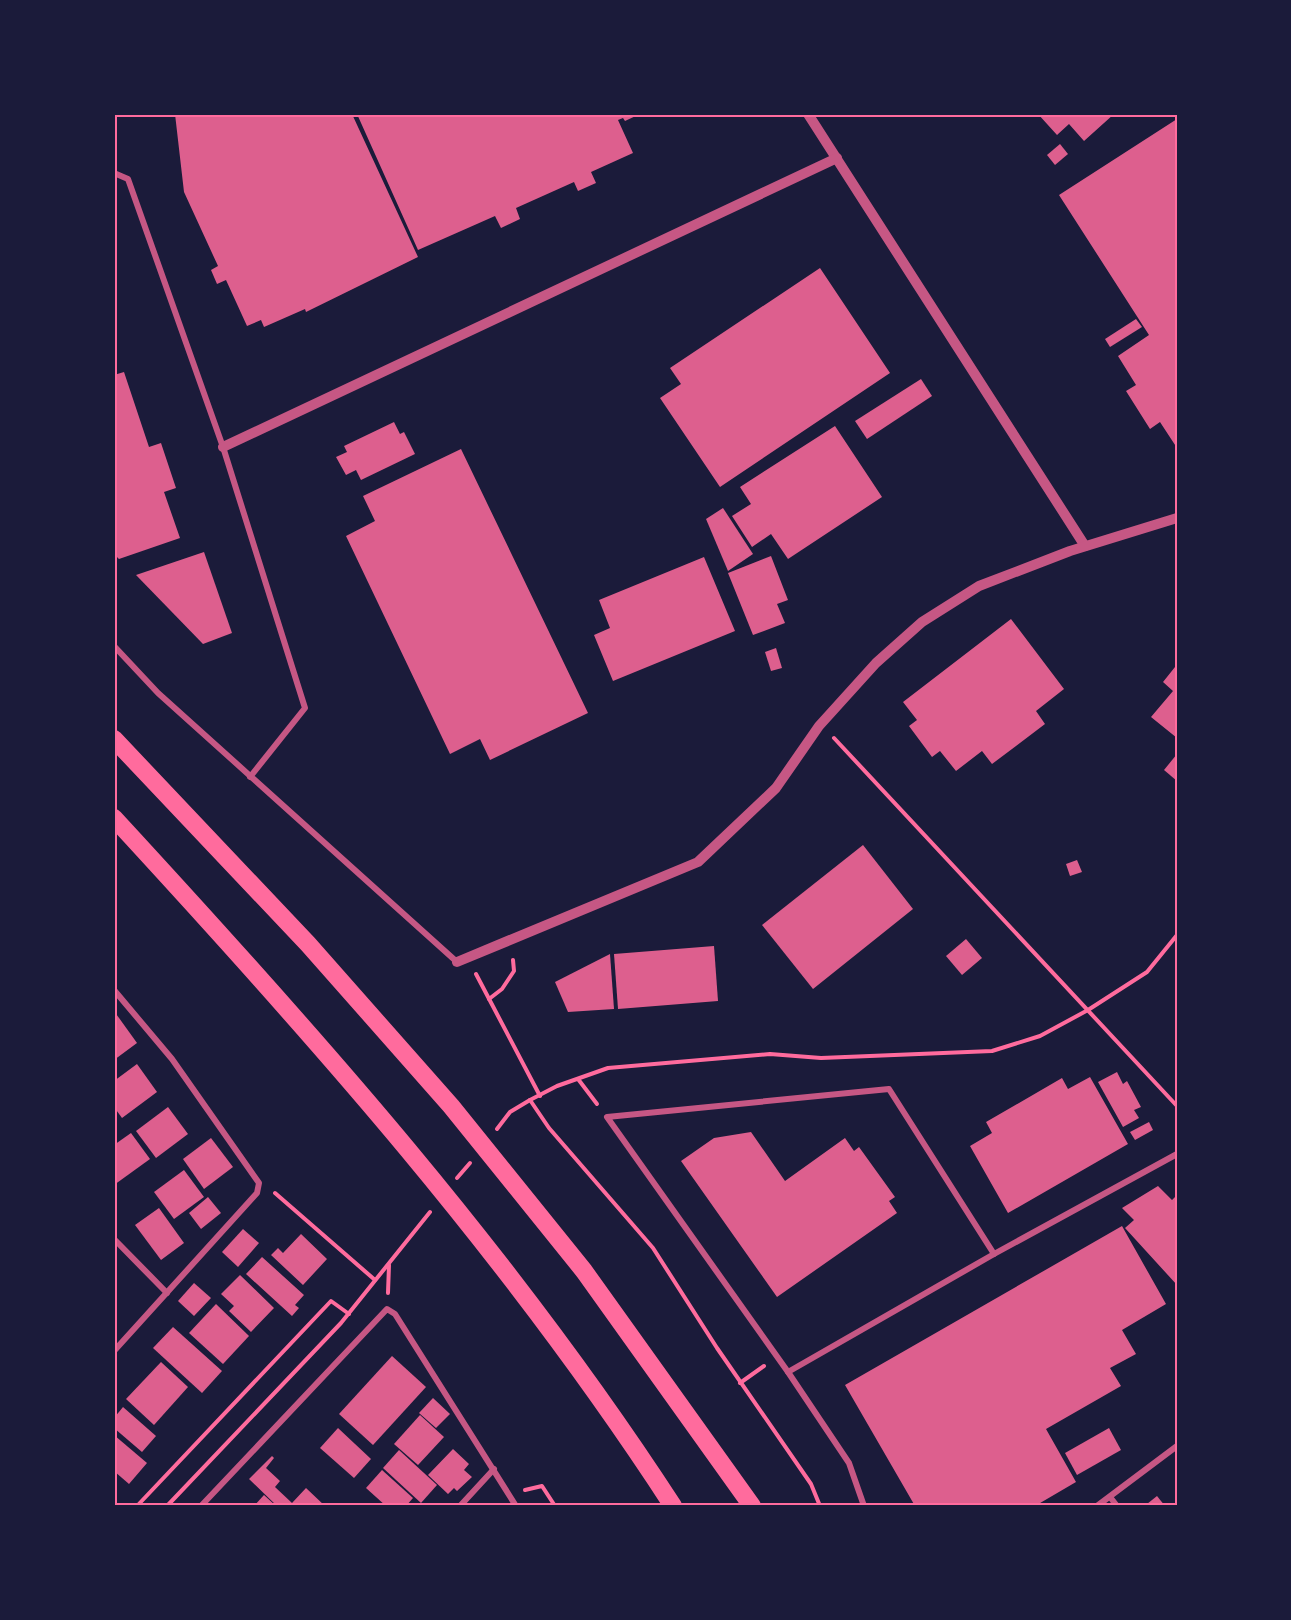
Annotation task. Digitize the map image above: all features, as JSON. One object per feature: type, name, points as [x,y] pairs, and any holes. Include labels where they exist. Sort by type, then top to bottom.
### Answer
[{"type":"highway","points":[[114,739],[300,935],[452,1106],[584,1271],[752,1506]]},
{"type":"highway","points":[[114,818],[280,998],[402,1139],[509,1272],[673,1506]]},
{"type":"street","points":[[808,114],[1085,546]]},
{"type":"street","points":[[223,447],[837,158]]},
{"type":"street","points":[[114,173],[128,179],[223,447],[305,708],[250,777]]},
{"type":"street","points":[[114,646],[158,693],[457,962],[698,862],[776,788],[819,726],[876,663],[922,622],[979,586],[1085,546],[1177,518]]},
{"type":"street","points":[[114,990],[172,1059],[259,1183],[257,1193],[114,1351]]},
{"type":"street","points":[[864,1506],[849,1463],[788,1372],[607,1117],[889,1089],[994,1254]]},
{"type":"street","points":[[788,1372],[994,1254],[1177,1154]]},
{"type":"street","points":[[114,1239],[167,1293]]},
{"type":"street","points":[[201,1506],[387,1309],[395,1314],[516,1506]]},
{"type":"street","points":[[1097,1506],[1177,1446]]},
{"type":"street","points":[[460,1506],[494,1469]]},
{"type":"street","points":[[1110,1497],[1117,1506]]},
{"type":"path","points":[[819,726],[844,747],[1177,1106]]},
{"type":"path","points":[[557,1086],[608,1068],[770,1054],[821,1058],[992,1051],[1040,1036],[1088,1010],[1147,972],[1177,935]]},
{"type":"path","points":[[489,999],[502,989],[514,971],[512,959]]},
{"type":"path","points":[[474,968],[540,1096]]},
{"type":"path","points":[[578,1079],[607,1117]]},
{"type":"path","points":[[530,1100],[549,1128],[653,1248],[740,1383],[811,1484],[820,1506]]},
{"type":"path","points":[[259,1183],[285,1199],[375,1280]]},
{"type":"path","points":[[387,1309],[388,1264]]},
{"type":"path","points":[[137,1506],[330,1300],[349,1314]]},
{"type":"path","points":[[167,1506],[341,1323]]},
{"type":"path","points":[[740,1383],[777,1357]]},
{"type":"path","points":[[508,1492],[542,1486],[555,1506]]},
{"type":"building","points":[[175,114],[352,114],[418,257],[306,312],[305,309],[264,327],[261,320],[247,326],[226,280],[217,284],[211,270],[218,266],[184,192]]},
{"type":"building","points":[[357,114],[640,114],[625,121],[623,118],[618,120],[633,153],[591,172],[596,183],[578,191],[574,182],[516,208],[520,219],[501,228],[495,216],[418,250]]},
{"type":"building","points":[[1038,114],[1114,114],[1084,141],[1069,124],[1057,135]]},
{"type":"building","points":[[1177,119],[1177,448],[1160,422],[1150,429],[1126,391],[1136,385],[1118,356],[1149,335],[1059,195]]},
{"type":"building","points":[[1060,144],[1068,154],[1055,165],[1047,155]]},
{"type":"building","points":[[820,268],[890,373],[720,487],[660,398],[681,384],[670,368]]},
{"type":"building","points":[[1136,319],[1142,327],[1110,347],[1105,339]]},
{"type":"building","points":[[124,372],[149,447],[161,443],[176,488],[164,492],[180,538],[119,559],[114,554],[114,375]]},
{"type":"building","points":[[921,379],[932,396],[867,439],[855,421]]},
{"type":"building","points":[[394,422],[400,434],[404,432],[415,454],[361,480],[356,470],[346,475],[336,457],[347,452],[344,446]]},
{"type":"building","points":[[835,426],[882,497],[788,559],[771,534],[752,547],[732,516],[751,504],[740,487]]},
{"type":"building","points":[[461,449],[588,713],[490,760],[480,739],[450,754],[346,536],[375,521],[363,496]]},
{"type":"building","points":[[723,508],[753,554],[728,571],[706,519]]},
{"type":"building","points":[[204,552],[232,633],[203,644],[136,575]]},
{"type":"building","points":[[771,556],[788,600],[777,604],[785,623],[753,635],[728,573]]},
{"type":"building","points":[[704,557],[735,631],[613,681],[594,635],[610,628],[599,600]]},
{"type":"building","points":[[1011,619],[1064,689],[1036,711],[1045,724],[992,764],[982,751],[956,771],[940,751],[932,757],[909,726],[917,720],[903,702]]},
{"type":"building","points":[[776,648],[782,668],[771,671],[765,652]]},
{"type":"building","points":[[1175,667],[1177,668],[1177,738],[1151,717],[1173,691],[1163,682]]},
{"type":"building","points":[[1177,754],[1177,781],[1164,770]]},
{"type":"building","points":[[863,845],[913,909],[813,989],[762,925]]},
{"type":"building","points":[[1077,860],[1082,872],[1070,876],[1066,864]]},
{"type":"building","points":[[966,939],[982,958],[962,975],[946,956]]},
{"type":"building","points":[[714,946],[718,1001],[618,1009],[614,954]]},
{"type":"building","points":[[610,954],[614,1009],[568,1012],[555,982]]},
{"type":"building","points":[[114,1011],[137,1043],[114,1060]]},
{"type":"building","points":[[137,1064],[157,1092],[122,1118],[114,1107],[114,1081]]},
{"type":"building","points":[[1117,1072],[1123,1084],[1127,1081],[1141,1107],[1134,1110],[1139,1118],[1123,1127],[1098,1082]]},
{"type":"building","points":[[1090,1077],[1128,1144],[1008,1213],[970,1146],[992,1133],[986,1122],[1062,1078],[1068,1089]]},
{"type":"building","points":[[168,1107],[188,1134],[156,1158],[136,1131]]},
{"type":"building","points":[[1149,1122],[1153,1130],[1135,1140],[1130,1132]]},
{"type":"building","points":[[751,1132],[785,1181],[845,1138],[854,1151],[859,1147],[895,1197],[889,1201],[897,1213],[777,1297],[681,1161],[714,1138]]},
{"type":"building","points":[[131,1133],[150,1159],[114,1185],[114,1145]]},
{"type":"building","points":[[211,1138],[233,1167],[204,1189],[183,1159]]},
{"type":"building","points":[[184,1170],[204,1197],[174,1219],[154,1192]]},
{"type":"building","points":[[1158,1186],[1172,1200],[1177,1195],[1177,1285],[1125,1228],[1134,1220],[1122,1208]]},
{"type":"building","points":[[208,1197],[221,1213],[201,1229],[189,1213]]},
{"type":"building","points":[[159,1208],[184,1243],[161,1260],[135,1225]]},
{"type":"building","points":[[1122,1226],[1166,1304],[1122,1330],[1136,1354],[1110,1368],[1121,1386],[1046,1429],[1076,1482],[1035,1506],[915,1506],[845,1385]]},
{"type":"building","points":[[243,1229],[259,1243],[238,1267],[222,1252]]},
{"type":"building","points":[[301,1234],[327,1259],[303,1285],[271,1255],[278,1248],[283,1253]]},
{"type":"building","points":[[262,1257],[304,1295],[295,1305],[299,1308],[292,1316],[246,1274]]},
{"type":"building","points":[[240,1275],[274,1308],[251,1332],[229,1311],[234,1306],[221,1294]]},
{"type":"building","points":[[194,1283],[211,1298],[194,1316],[178,1301]]},
{"type":"building","points":[[216,1304],[249,1336],[223,1364],[189,1333]]},
{"type":"building","points":[[173,1327],[222,1371],[202,1393],[153,1348]]},
{"type":"building","points":[[392,1356],[426,1387],[373,1445],[339,1414]]},
{"type":"building","points":[[161,1362],[188,1387],[154,1425],[126,1399]]},
{"type":"building","points":[[433,1398],[450,1414],[436,1428],[419,1413]]},
{"type":"building","points":[[123,1407],[156,1436],[142,1452],[114,1428],[114,1418]]},
{"type":"building","points":[[420,1415],[444,1437],[418,1465],[394,1444]]},
{"type":"building","points":[[338,1428],[371,1459],[354,1478],[320,1448]]},
{"type":"building","points":[[1109,1428],[1121,1450],[1077,1475],[1065,1453]]},
{"type":"building","points":[[114,1435],[147,1463],[129,1484],[114,1471]]},
{"type":"building","points":[[453,1449],[469,1464],[464,1470],[472,1477],[457,1491],[454,1488],[448,1494],[428,1475]]},
{"type":"building","points":[[399,1450],[437,1485],[421,1503],[383,1468]]},
{"type":"building","points":[[272,1456],[274,1458],[266,1468],[280,1481],[275,1487],[292,1503],[306,1488],[325,1506],[277,1506],[249,1479]]},
{"type":"building","points":[[382,1470],[413,1498],[406,1506],[386,1506],[366,1488]]},
{"type":"building","points":[[264,1495],[276,1506],[254,1506]]},
{"type":"building","points":[[1157,1496],[1165,1506],[1148,1506],[1147,1504]]}]
